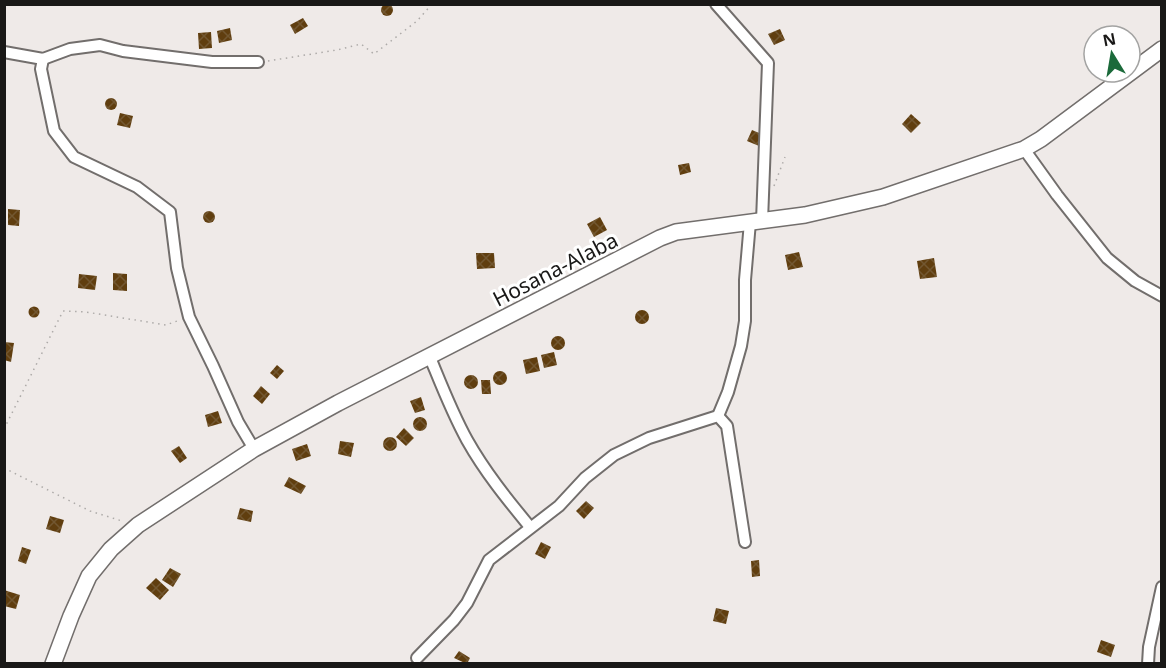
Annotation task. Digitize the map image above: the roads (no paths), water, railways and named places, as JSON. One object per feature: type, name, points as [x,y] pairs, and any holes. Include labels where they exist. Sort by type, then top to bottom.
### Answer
[{"type":"main road","name":"Hosana-Alaba","points":[[53,663],[89,576],[111,549],[138,525],[254,449],[429,355],[660,238],[690,229],[805,215],[883,197],[1024,149],[1041,139],[1161,49]]},
{"type":"street","points":[[417,658],[454,620],[467,603],[489,560],[559,506],[585,478],[614,455],[649,438],[718,416],[728,392],[745,321],[745,280],[756,222],[768,63],[716,4]]},
{"type":"street","points":[[4,52],[44,59],[70,49],[100,45],[123,51],[212,62],[258,62]]},
{"type":"street","points":[[44,59],[41,69],[54,131],[74,157],[137,187],[170,212],[177,268],[189,317],[238,422],[254,449]]},
{"type":"street","points":[[1024,149],[1107,258],[1135,281],[1161,296]]},
{"type":"street","points":[[429,355],[467,440],[496,486],[530,527]]},
{"type":"street","points":[[718,416],[727,426],[745,542]]},
{"type":"street","points":[[1148,663],[1161,587]]}]
